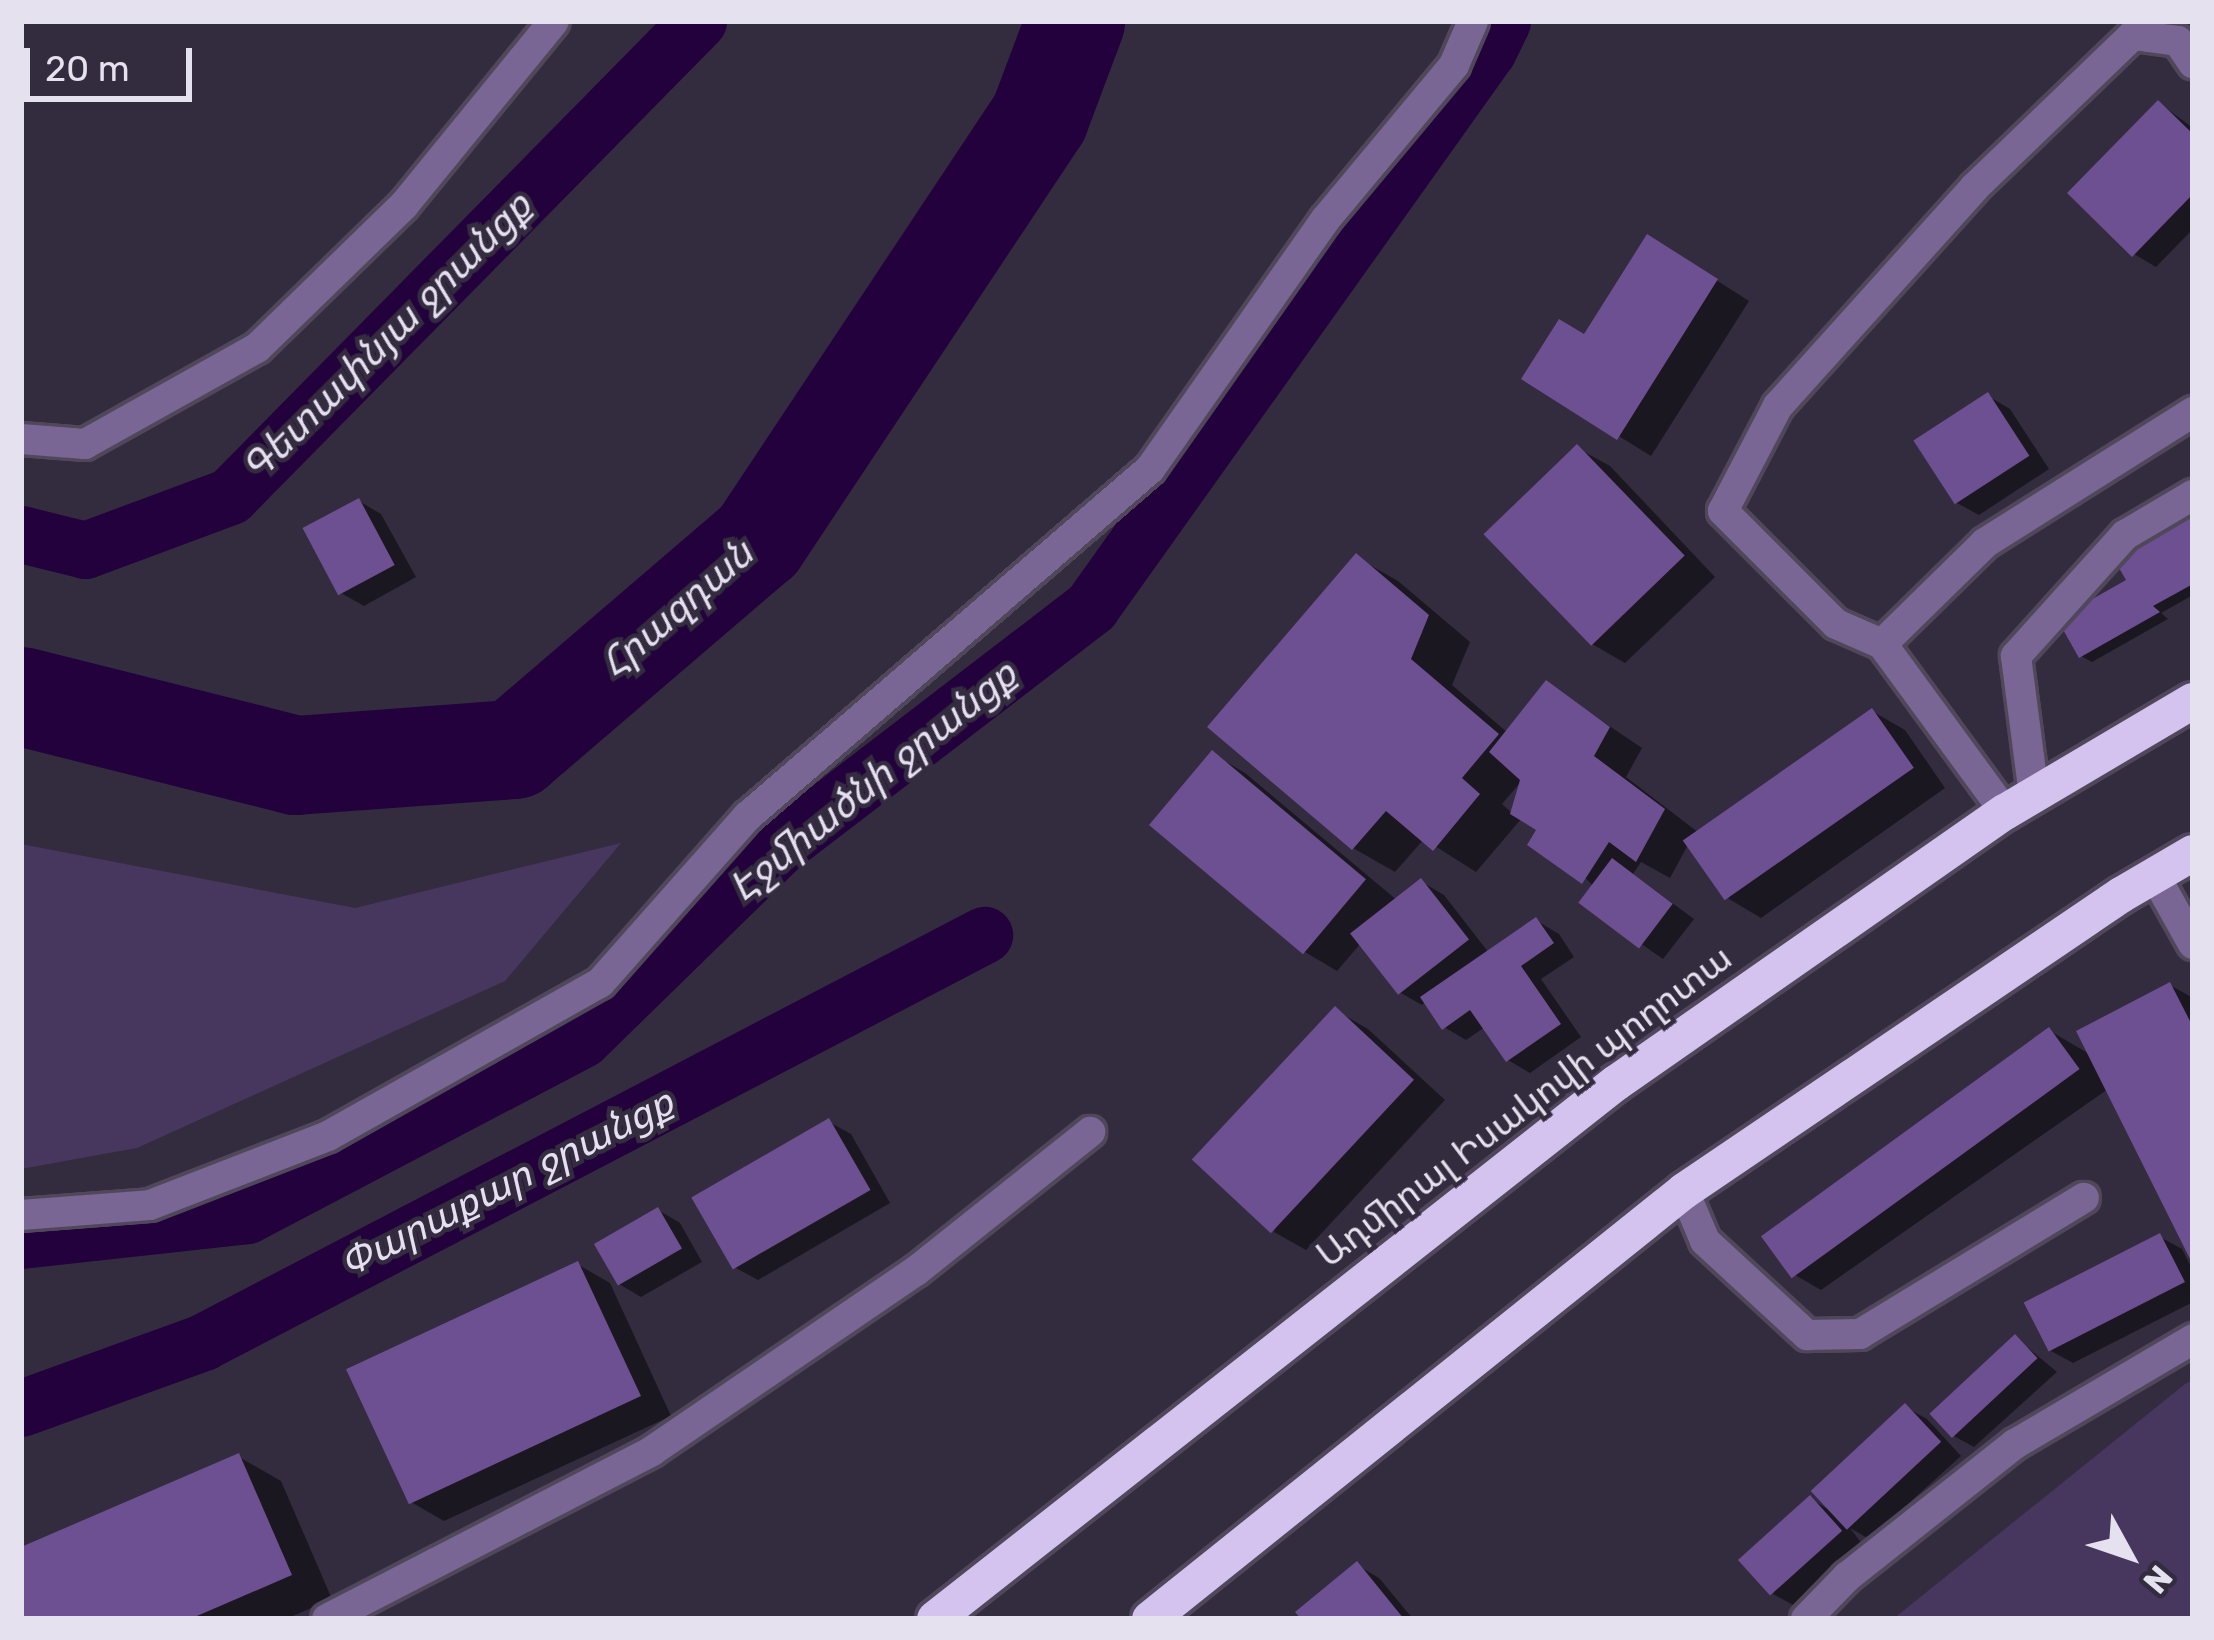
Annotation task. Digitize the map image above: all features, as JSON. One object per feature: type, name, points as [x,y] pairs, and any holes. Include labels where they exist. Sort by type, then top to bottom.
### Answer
[{"type":"highway","name":"Ադմիրալ Իսակովի պողոտա","points":[[935,1619],[1616,1083],[2019,803],[2193,701]]},
{"type":"highway","points":[[1150,1619],[1684,1191],[2193,854]]},
{"type":"street","points":[[21,439],[85,444],[256,348],[404,205],[554,21]]},
{"type":"street","points":[[21,1215],[150,1205],[328,1136],[600,982],[748,815],[1150,469],[1325,220],[1454,65],[1473,21]]},
{"type":"street","points":[[2019,803],[1882,644],[1836,623],[1723,511],[1778,406],[1974,188],[2133,35],[2178,41],[2193,63]]},
{"type":"street","points":[[1882,644],[1985,543],[2193,412]]},
{"type":"street","points":[[2019,803],[2016,656],[2125,535],[2193,496]]},
{"type":"street","points":[[2155,876],[2193,944]]},
{"type":"street","points":[[327,1619],[652,1451],[916,1271],[1090,1132]]},
{"type":"street","points":[[1684,1191],[1705,1241],[1807,1335],[1860,1334],[2084,1198]]},
{"type":"street","points":[[1806,1619],[1847,1577],[2015,1444],[2193,1339]]},
{"type":"shaded area","points":[[621,843],[505,981],[137,1148],[21,1169],[21,844],[355,908]]},
{"type":"shaded area","points":[[2193,1380],[2193,1619],[1893,1619],[2185,1384]]},
{"type":"building","points":[[2158,100],[2193,134],[2193,194],[2132,257],[2067,193]]},
{"type":"building","points":[[1647,234],[1718,279],[1617,440],[1521,379],[1559,319],[1584,334]]},
{"type":"building","points":[[1988,392],[2029,456],[1955,504],[1913,440]]},
{"type":"building","points":[[1577,444],[1685,555],[1591,646],[1483,534]]},
{"type":"building","points":[[2193,492],[2193,584],[2153,606],[2160,612],[2079,658],[2057,619],[2126,580],[2104,542]]},
{"type":"building","points":[[359,498],[395,565],[338,595],[302,528]]},
{"type":"building","points":[[1356,553],[1429,615],[1411,659],[1499,734],[1462,778],[1480,794],[1433,851],[1386,811],[1352,850],[1207,727]]},
{"type":"building","points":[[1546,680],[1610,727],[1594,756],[1665,809],[1636,862],[1609,842],[1582,884],[1527,845],[1536,830],[1510,814],[1520,780],[1489,752]]},
{"type":"building","points":[[1872,708],[1914,768],[1725,900],[1683,840]]},
{"type":"building","points":[[1212,750],[1366,879],[1303,954],[1149,825]]},
{"type":"building","points":[[1612,858],[1673,904],[1639,948],[1578,903]]},
{"type":"building","points":[[1421,878],[1469,939],[1398,995],[1350,933]]},
{"type":"building","points":[[1536,917],[1554,943],[1521,966],[1561,1024],[1506,1062],[1470,1010],[1442,1030],[1420,997]]},
{"type":"building","points":[[2170,982],[2193,1027],[2193,1265],[2076,1031]]},
{"type":"building","points":[[1335,1006],[1414,1080],[1271,1233],[1192,1160]]},
{"type":"building","points":[[2049,1027],[2080,1069],[1792,1278],[1761,1236]]},
{"type":"building","points":[[829,1118],[871,1190],[733,1269],[691,1198]]},
{"type":"building","points":[[658,1207],[682,1249],[618,1286],[594,1244]]},
{"type":"building","points":[[2160,1233],[2185,1282],[2049,1351],[2024,1302]]},
{"type":"building","points":[[578,1261],[641,1396],[409,1504],[346,1369]]},
{"type":"building","points":[[2015,1334],[2038,1358],[1952,1438],[1929,1414]]},
{"type":"building","points":[[1905,1403],[1941,1442],[1847,1530],[1811,1491]]},
{"type":"building","points":[[239,1453],[292,1575],[190,1619],[21,1619],[21,1547]]},
{"type":"building","points":[[1810,1495],[1842,1531],[1770,1596],[1738,1560]]},
{"type":"building","points":[[1357,1561],[1404,1619],[1301,1619],[1295,1612]]},
{"type":"waterway","name":"Գետափնյա ջրանցք","points":[[21,534],[85,550],[230,496],[698,21]]},
{"type":"waterway","name":"Հրազդան","points":[[21,696],[295,765],[514,749],[758,540],[1039,117],[1075,21]]},
{"type":"waterway","name":"Էջմիածնի ջրանցք","points":[[21,1240],[247,1215],[582,1039],[781,845],[1091,607],[1488,50],[1502,21]]},
{"type":"waterway","name":"Փարաքար ջրանցք","points":[[21,1408],[203,1342],[984,935]]}]
